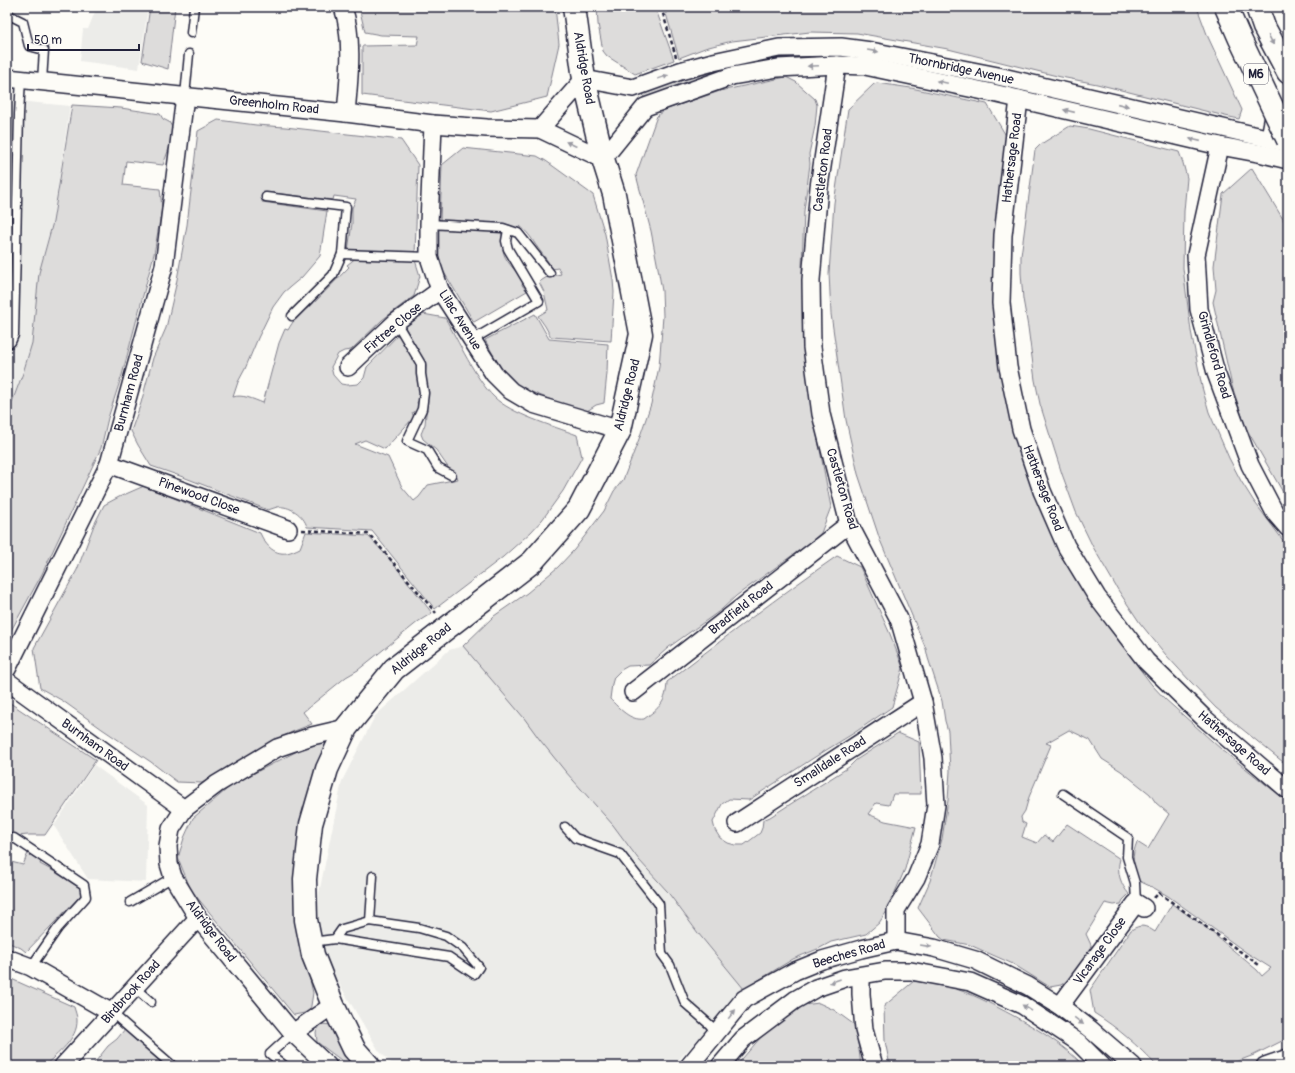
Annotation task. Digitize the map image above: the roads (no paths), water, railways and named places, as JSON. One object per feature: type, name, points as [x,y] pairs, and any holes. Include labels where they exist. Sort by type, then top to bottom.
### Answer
[{"type":"main road","name":"Aldridge Road","points":[[369,1066],[354,1049],[333,1005],[313,955],[306,920],[305,879],[311,824],[327,769],[346,728],[394,669],[532,562],[580,509],[620,430],[641,334],[614,194],[603,158],[584,79],[574,7]]},
{"type":"main road","name":"M6","points":[[1226,7],[1288,142]]},
{"type":"main road","name":"M6","points":[[1257,7],[1264,27],[1288,72]]},
{"type":"street","points":[[343,7],[347,18],[350,56],[346,113]]},
{"type":"street","name":"Thornbridge Avenue","points":[[633,88],[680,71],[713,62],[779,48],[839,56],[865,66],[1020,90],[1221,137],[1263,154],[1288,160]]},
{"type":"street","name":"Thornbridge Avenue","points":[[645,107],[732,76],[839,56]]},
{"type":"street","name":"Castleton Road","points":[[839,56],[819,187],[812,280],[812,347],[821,414],[849,524],[899,619],[923,702],[933,758],[936,805],[930,844],[916,878],[896,910],[896,942]]},
{"type":"street","name":"Greenholm Road","points":[[14,78],[346,113],[433,124],[487,128],[540,129],[603,158]]},
{"type":"street","points":[[540,129],[584,79],[633,88],[634,99],[645,107],[603,158]]},
{"type":"street","name":"Hathersage Road","points":[[1020,90],[1002,235],[1001,303],[1009,375],[1021,429],[1042,491],[1066,546],[1097,597],[1146,661],[1204,718],[1288,790]]},
{"type":"street","name":"Burnham Road","points":[[7,669],[110,464],[164,266],[185,96]]},
{"type":"street","name":"Lilac Avenue","points":[[433,124],[429,257],[440,290],[494,374],[511,391],[533,404],[620,430]]},
{"type":"street","name":"Thornbridge Avenue","points":[[1221,137],[1265,137],[1288,142]]},
{"type":"street","name":"Grindleford Road","points":[[1221,137],[1196,255],[1199,309],[1216,373],[1250,465],[1275,513],[1288,528]]},
{"type":"street","name":"Firtree Close","points":[[348,367],[396,322],[440,290]]},
{"type":"street","name":"Pinewood Close","points":[[110,464],[288,528]]},
{"type":"street","name":"Bradfield Road","points":[[633,692],[849,524]]},
{"type":"street","name":"Burnham Road","points":[[7,681],[184,809]]},
{"type":"street","name":"Smalldale Road","points":[[737,823],[923,702]]},
{"type":"street","name":"Aldridge Road","points":[[320,1062],[293,1033],[198,918],[173,877],[168,864],[168,846],[171,829],[184,809],[217,784],[277,748],[312,736],[346,728]]},
{"type":"street","name":"Vicarage Close","points":[[1060,1006],[1140,906]]},
{"type":"street","name":"Birdbrook Road","points":[[64,1066],[198,918]]},
{"type":"street","name":"Beeches Road","points":[[689,1066],[744,999],[795,971],[822,960],[861,949],[896,942],[934,948],[975,960],[1028,986],[1060,1006],[1090,1029],[1133,1066]]},
{"type":"street","points":[[11,961],[32,967],[112,1013]]},
{"type":"street","name":"Beeches Road","points":[[720,1066],[743,1039],[795,1000],[816,988],[845,978],[885,971],[911,971],[970,982],[1022,1005],[1078,1042],[1102,1066]]},
{"type":"street","points":[[861,976],[864,1030],[874,1066]]},
{"type":"street","points":[[293,1033],[333,1005]]},
{"type":"street","points":[[1265,1066],[1288,1058]]},
{"type":"lane","points":[[191,33],[194,7]]},
{"type":"lane","points":[[1226,7],[1271,109],[1288,142]]},
{"type":"lane","points":[[7,14],[23,22],[29,46],[44,50],[42,81]]},
{"type":"lane","points":[[185,96],[189,54]]},
{"type":"lane","points":[[8,345],[14,335],[19,121],[14,78]]},
{"type":"lane","points":[[1263,154],[1271,109]]},
{"type":"lane","points":[[266,197],[346,207],[342,254],[333,275],[292,316]]},
{"type":"lane","points":[[429,224],[503,228],[518,232],[550,273]]},
{"type":"lane","points":[[472,340],[539,301],[508,249],[506,241],[508,230]]},
{"type":"lane","points":[[342,254],[429,257]]},
{"type":"lane","points":[[396,322],[421,364],[424,393],[422,409],[407,441],[427,450],[438,468],[451,476]]},
{"type":"lane","points":[[1063,794],[1128,838],[1127,857],[1140,906]]},
{"type":"lane","points":[[565,827],[575,838],[620,854],[659,904],[662,954],[670,965],[685,1002],[710,1026],[716,1034]]},
{"type":"lane","points":[[7,839],[14,838],[84,885],[86,897],[58,928],[32,967]]},
{"type":"lane","points":[[370,921],[373,876]]},
{"type":"lane","points":[[130,902],[173,877]]},
{"type":"lane","points":[[310,942],[336,939],[449,957],[474,974],[479,967],[463,948],[446,936],[419,928],[370,921],[342,929],[336,939]]},
{"type":"lane","points":[[134,988],[151,1002]]},
{"type":"lane","points":[[112,1013],[173,1066]]},
{"type":"lane","points":[[285,1066],[270,1054],[293,1033]]}]
